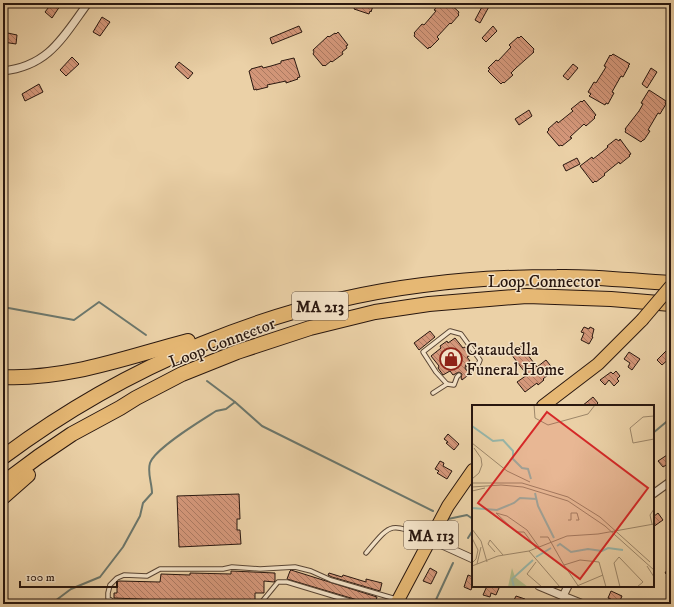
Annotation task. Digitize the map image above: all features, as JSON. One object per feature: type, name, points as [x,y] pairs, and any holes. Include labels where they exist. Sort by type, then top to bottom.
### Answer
[{"type":"highway","name":"Loop Connector","points":[[3,457],[70,410],[120,382],[179,353],[260,322],[289,313],[361,295],[422,285],[478,280],[559,277],[671,283]]},
{"type":"highway","name":"Loop Connector","points":[[3,483],[72,434],[182,374],[237,352],[310,328],[375,312],[429,304],[526,296],[612,299],[671,304]]},
{"type":"highway","points":[[3,378],[20,378],[72,373],[260,322]]},
{"type":"highway","points":[[3,497],[20,481],[93,422]]},
{"type":"main road","points":[[544,405],[598,364],[642,320],[671,286]]},
{"type":"main road","name":"MA 113","points":[[397,602],[429,539],[458,489],[472,471]]},
{"type":"street","points":[[3,71],[18,69],[32,64],[45,56],[55,47],[88,3]]},
{"type":"street","points":[[654,493],[671,481]]},
{"type":"street","points":[[429,539],[472,558]]},
{"type":"street","points":[[541,587],[583,604]]},
{"type":"street","points":[[563,596],[568,587]]},
{"type":"lane","points":[[459,375],[454,385],[447,384],[436,372],[423,352],[450,331],[461,334],[480,360],[478,365],[468,368]]},
{"type":"lane","points":[[433,393],[447,384]]},
{"type":"lane","points":[[366,553],[385,530],[390,528],[401,527],[429,539]]},
{"type":"lane","points":[[182,604],[112,600],[108,598],[108,593],[110,586],[117,578],[124,575],[147,576],[160,569],[223,569],[232,567],[260,569],[295,567],[397,602]]},
{"type":"lane","points":[[260,604],[278,582],[287,582],[360,604]]},
{"type":"building","points":[[52,3],[62,3],[52,18],[45,12]]},
{"type":"building","points":[[356,3],[374,3],[369,14],[354,9]]},
{"type":"building","points":[[440,3],[449,3],[459,12],[459,15],[437,37],[439,39],[428,49],[414,36],[414,33],[422,24],[424,25],[436,11],[434,10]]},
{"type":"building","points":[[484,3],[491,3],[480,23],[475,20]]},
{"type":"building","points":[[102,17],[110,22],[100,36],[93,32]]},
{"type":"building","points":[[299,26],[302,32],[272,44],[270,38]]},
{"type":"building","points":[[493,26],[497,31],[486,42],[482,38]]},
{"type":"building","points":[[3,32],[17,35],[16,44],[3,42]]},
{"type":"building","points":[[338,32],[348,45],[346,46],[347,48],[342,52],[343,54],[332,62],[331,61],[323,66],[313,54],[313,50],[328,36],[329,37]]},
{"type":"building","points":[[521,36],[534,49],[534,52],[511,73],[513,75],[501,84],[488,71],[490,69],[488,68],[496,60],[498,61],[511,47],[509,45]]},
{"type":"building","points":[[613,54],[630,64],[612,92],[614,93],[608,104],[606,103],[605,105],[589,96],[591,94],[588,92],[594,82],[596,83],[606,67],[604,66],[610,55],[611,56]]},
{"type":"building","points":[[72,57],[79,64],[66,76],[60,70]]},
{"type":"building","points":[[294,58],[300,77],[297,78],[298,79],[286,83],[286,81],[267,85],[268,87],[254,90],[249,71],[251,69],[262,66],[263,68],[271,66],[281,63],[281,61]]},
{"type":"building","points":[[179,62],[193,73],[188,79],[175,67]]},
{"type":"building","points":[[573,64],[578,68],[568,80],[563,76]]},
{"type":"building","points":[[651,68],[657,72],[647,88],[642,84]]},
{"type":"building","points":[[39,84],[43,92],[25,101],[22,94]]},
{"type":"building","points":[[649,90],[666,101],[666,104],[660,114],[658,113],[648,130],[650,131],[641,142],[625,132],[625,129],[639,111],[643,104],[641,103]]},
{"type":"building","points":[[584,100],[596,115],[594,117],[595,118],[586,126],[584,124],[570,137],[572,138],[562,146],[559,146],[547,132],[549,130],[548,129],[557,121],[558,123],[573,111],[571,109]]},
{"type":"building","points":[[529,110],[532,116],[519,125],[515,119]]},
{"type":"building","points":[[616,139],[619,141],[620,139],[631,154],[629,155],[630,156],[620,164],[619,162],[604,174],[605,175],[593,183],[580,166],[592,157],[593,159]]},
{"type":"building","points":[[577,158],[580,164],[566,171],[563,165]]},
{"type":"building","points":[[584,327],[594,329],[593,337],[589,344],[581,340],[584,333],[581,332]]},
{"type":"building","points":[[430,331],[435,337],[419,350],[414,343]]},
{"type":"building","name":"Cataudella Funeral Home","points":[[455,338],[471,355],[467,357],[470,361],[466,364],[465,368],[467,371],[472,372],[462,380],[462,374],[459,372],[453,375],[450,371],[443,375],[438,368],[439,366],[431,356],[441,348],[440,346]]},
{"type":"building","points":[[521,346],[537,367],[546,360],[554,370],[538,385],[537,383],[525,392],[517,382],[527,375],[511,354]]},
{"type":"building","points":[[667,350],[671,354],[671,357],[662,365],[657,360]]},
{"type":"building","points":[[629,352],[640,359],[632,370],[628,367],[630,363],[624,359]]},
{"type":"building","points":[[616,371],[620,376],[617,379],[619,381],[614,386],[609,380],[605,385],[600,380],[611,372],[613,374]]},
{"type":"building","points":[[593,397],[598,403],[596,405],[583,405]]},
{"type":"building","points":[[448,434],[459,444],[454,450],[446,443],[448,442],[444,439]]},
{"type":"building","points":[[667,455],[671,462],[663,467],[658,461]]},
{"type":"building","points":[[440,461],[444,463],[443,466],[452,471],[447,479],[437,473],[439,471],[435,469]]},
{"type":"building","points":[[239,494],[240,519],[237,519],[237,530],[240,530],[241,544],[179,547],[177,496]]},
{"type":"building","points":[[658,513],[663,520],[654,526],[654,516]]},
{"type":"building","points":[[671,564],[671,577],[665,573]]},
{"type":"building","points":[[430,568],[437,572],[431,584],[423,581]]},
{"type":"building","points":[[291,570],[377,597],[375,604],[287,579]]},
{"type":"building","points":[[231,571],[275,573],[275,581],[264,581],[264,593],[255,593],[255,604],[114,598],[114,593],[117,593],[117,582],[119,581],[160,582],[161,574],[231,574]]},
{"type":"building","points":[[329,573],[342,577],[343,575],[366,582],[366,579],[382,583],[380,591],[332,577],[328,575]]},
{"type":"building","points":[[468,575],[472,577],[471,590],[464,587]]},
{"type":"building","points":[[487,587],[499,588],[496,595],[491,593],[490,597],[483,595]]},
{"type":"building","points":[[611,591],[622,596],[619,603],[608,598]]},
{"type":"building","points":[[516,596],[525,599],[523,604],[512,604]]},
{"type":"waterway","points":[[3,307],[74,320],[99,302],[146,335]]},
{"type":"waterway","points":[[207,381],[235,402],[262,426],[433,511]]},
{"type":"waterway","points":[[51,604],[71,589],[100,577],[123,547],[140,516],[143,503],[152,493],[149,470],[150,463],[160,450],[190,427],[216,411],[226,409],[235,402]]},
{"type":"waterway","points":[[654,432],[671,418]]},
{"type":"waterway","points":[[448,519],[467,515],[472,518]]},
{"type":"waterway","points":[[468,538],[472,532]]},
{"type":"waterway","points":[[434,604],[453,563]]},
{"type":"place","name":"Cataudella Funeral Home","points":[[451,359]]}]
